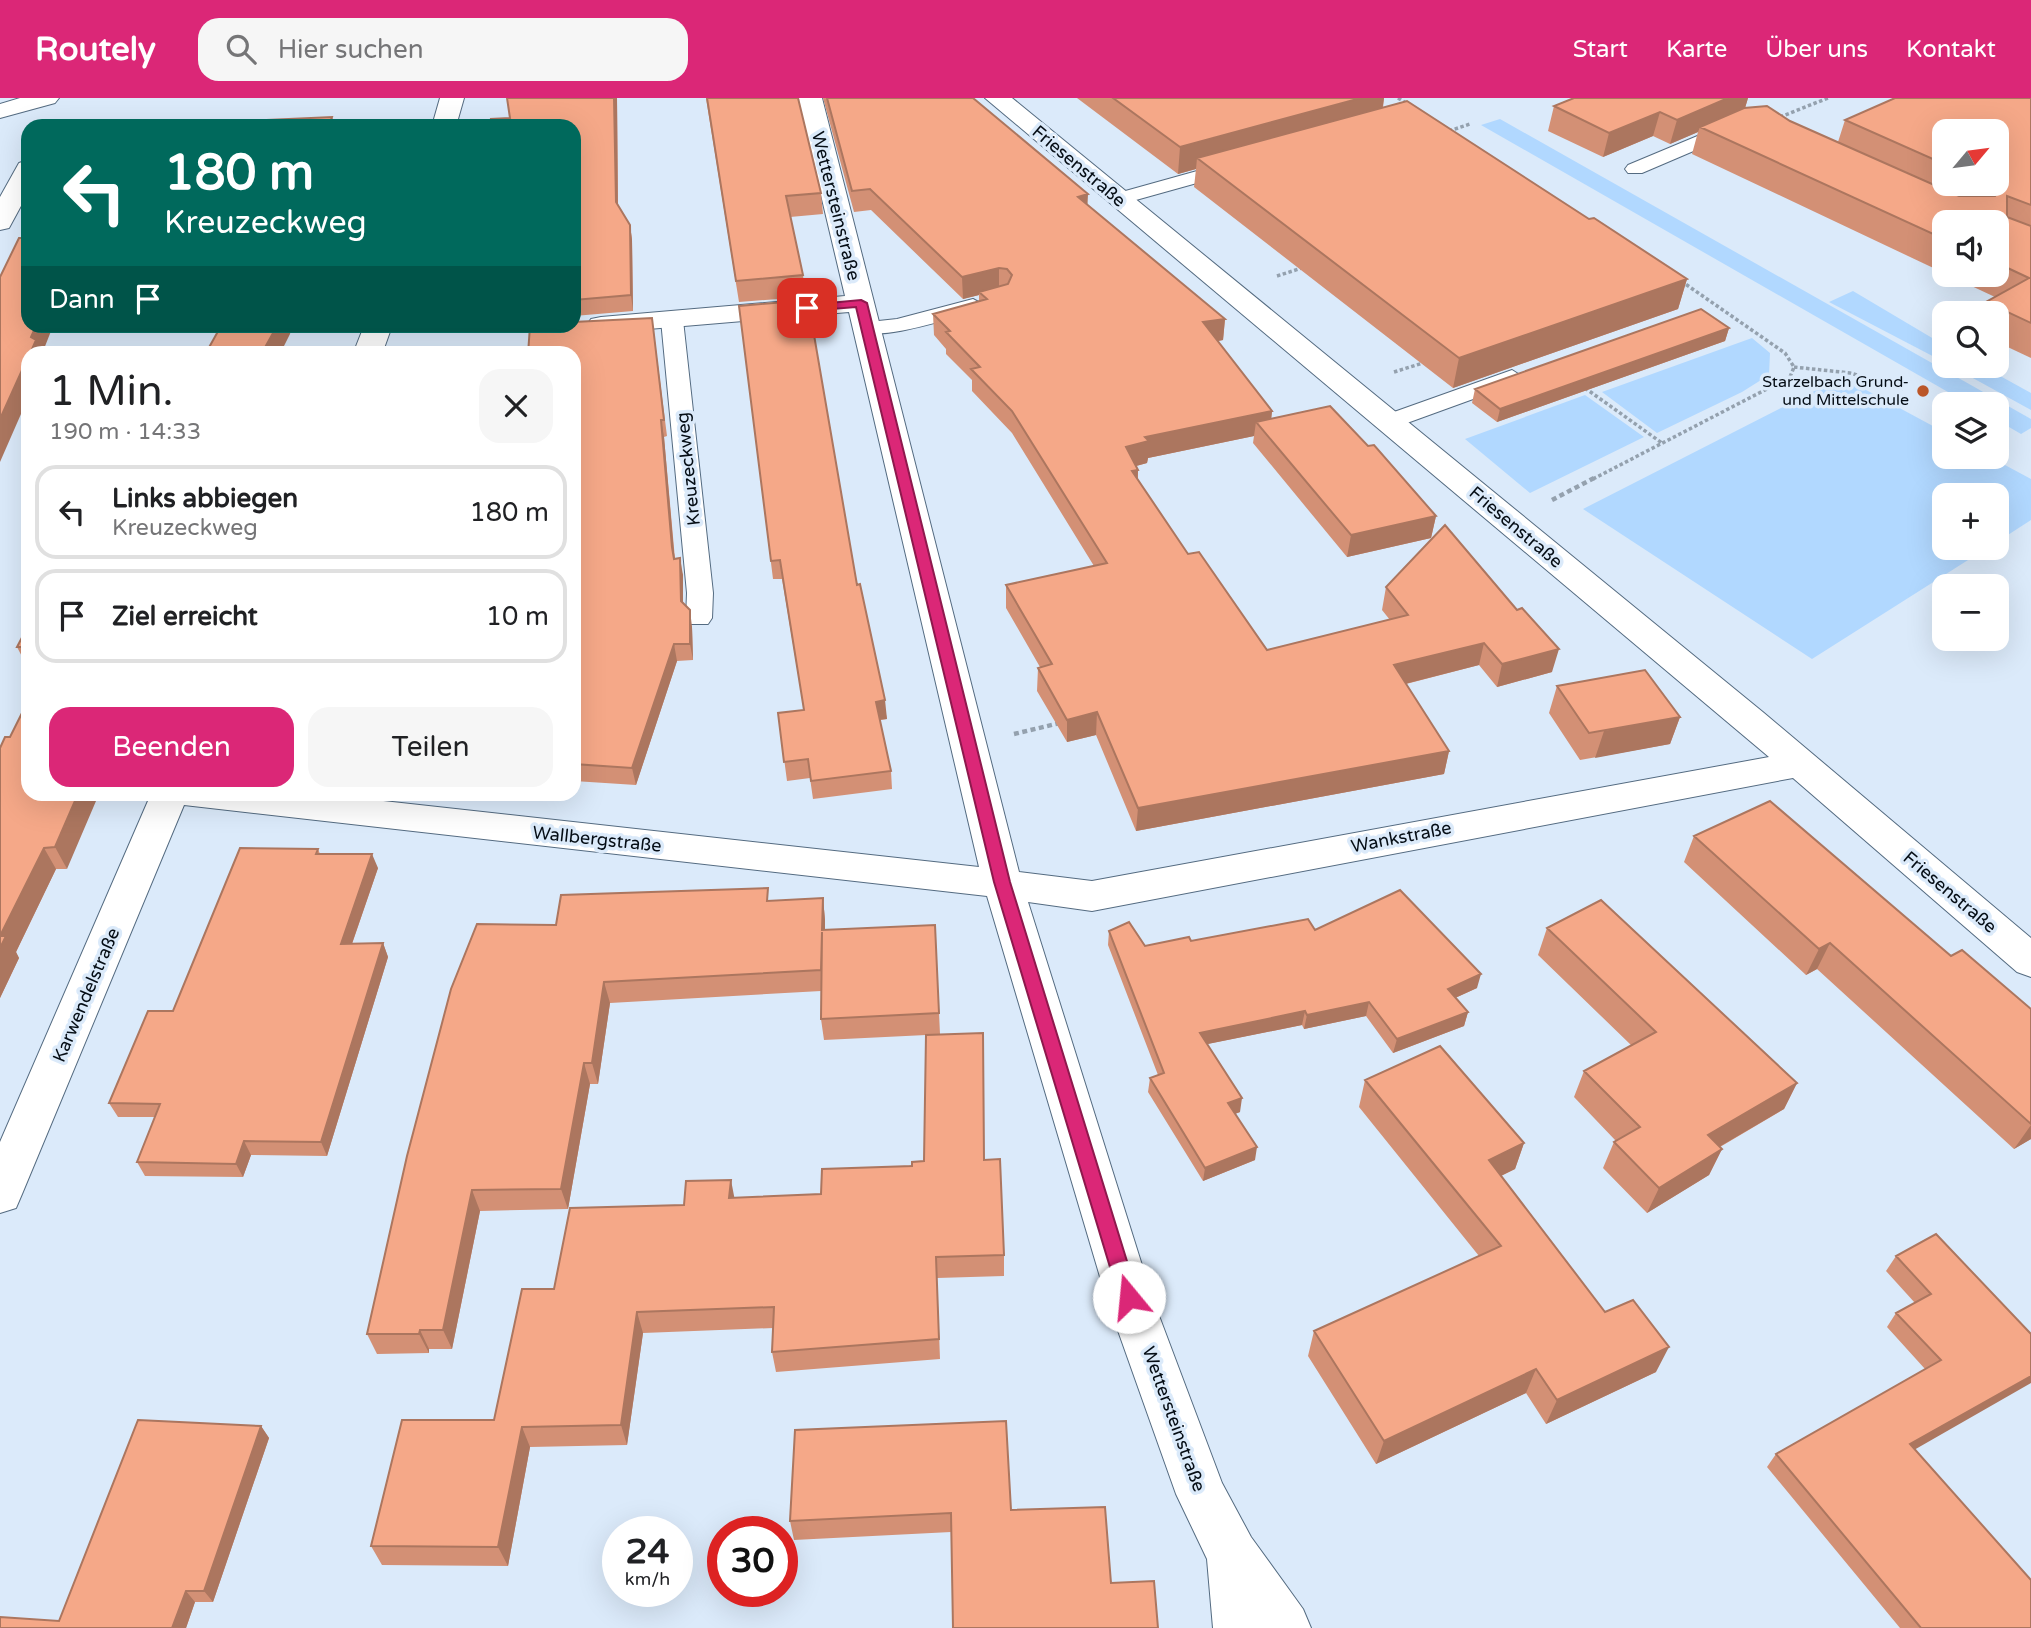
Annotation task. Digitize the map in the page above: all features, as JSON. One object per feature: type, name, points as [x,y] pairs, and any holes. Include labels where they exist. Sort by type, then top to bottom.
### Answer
[{"type":"street","points":[[445,119],[452,98]]},
{"type":"street","name":"Wettersteinstraße","points":[[810,98],[1002,882],[1129,1297],[1201,1494],[1233,1555],[1284,1628]]},
{"type":"street","name":"Friesenstraße","points":[[997,98],[1800,764],[2031,961]]},
{"type":"street","points":[[0,111],[56,104]]},
{"type":"street","points":[[0,222],[21,182]]},
{"type":"street","points":[[581,327],[672,320],[864,316]]},
{"type":"street","name":"Wankstraße","points":[[1002,882],[1092,896],[1800,764]]},
{"type":"street","name":"Karwendelstraße","points":[[0,1194],[167,801]]},
{"type":"street","name":"Wallbergstraße","points":[[256,801],[1002,882]]},
{"type":"street","points":[[1233,1555],[1240,1628]]},
{"type":"lane","points":[[1635,169],[1731,128],[1763,124]]},
{"type":"lane","points":[[1118,199],[1248,163]]},
{"type":"lane","points":[[864,316],[898,325],[999,298]]},
{"type":"lane","name":"Kreuzeckweg","points":[[672,320],[700,593],[699,618]]},
{"type":"lane","points":[[1388,422],[1550,363]]},
{"type":"path","points":[[1398,98],[1418,111]]},
{"type":"path","points":[[1763,124],[1828,98]]},
{"type":"path","points":[[1438,124],[1460,138]]},
{"type":"path","points":[[1448,131],[1470,124]]},
{"type":"path","points":[[1229,290],[1310,265]]},
{"type":"path","points":[[1676,278],[1756,330],[1785,353],[1794,367]]},
{"type":"path","points":[[374,337],[461,333]]},
{"type":"path","points":[[1347,388],[1430,360]]},
{"type":"path","points":[[1550,363],[1662,443]]},
{"type":"path","points":[[1794,367],[1850,373],[1904,389]]},
{"type":"path","points":[[1506,520],[1548,502],[1790,377],[1794,367]]},
{"type":"path","points":[[969,744],[1061,723]]},
{"type":"shaded area","points":[[1500,119],[1932,363],[1932,378],[1958,378],[1983,392],[1948,392],[1481,125]]},
{"type":"shaded area","points":[[1853,291],[1932,338],[1932,356],[1829,302]]},
{"type":"shaded area","points":[[1752,338],[1770,353],[1769,375],[1742,392],[1657,433],[1602,392]]},
{"type":"shaded area","name":"Starzelbach Grund- und Mittelschule","points":[[1842,377],[1932,426],[1932,469],[2009,467],[2031,479],[2031,520],[2009,534],[2009,483],[1932,483],[1932,560],[1968,560],[1946,574],[1932,574],[1932,583],[1812,659],[1583,509]]},
{"type":"shaded area","points":[[1973,378],[2004,378],[2031,393],[2031,410],[2009,398],[2009,392],[1998,392]]},
{"type":"shaded area","points":[[1585,395],[1644,437],[1530,493],[1465,439]]},
{"type":"shaded area","points":[[2009,407],[2031,419],[2031,428],[2021,434],[2009,427]]},
{"type":"building","points":[[507,98],[614,98],[616,202],[630,225],[631,295],[581,299],[581,119],[491,119],[510,118]]},
{"type":"building","points":[[707,98],[798,98],[821,193],[786,196],[803,275],[736,281]]},
{"type":"building","points":[[827,98],[973,98],[1088,194],[1078,197],[1225,319],[1203,322],[1272,411],[1145,437],[1149,441],[1126,447],[1138,470],[1132,471],[1188,554],[1199,552],[1267,650],[1408,615],[1386,587],[1445,525],[1517,610],[1522,608],[1559,649],[1502,664],[1484,643],[1394,665],[1449,751],[1138,808],[1097,712],[1067,720],[1038,668],[1052,664],[1006,585],[1107,563],[1012,411],[971,369],[980,367],[946,332],[950,331],[933,314],[987,299],[979,292],[1008,284],[1012,275],[1007,269],[999,268],[962,277],[870,189],[852,191]]},
{"type":"building","points":[[1113,98],[1361,98],[1180,147]]},
{"type":"building","points":[[1574,98],[1728,98],[1677,120],[1660,112],[1609,133],[1554,106]]},
{"type":"building","points":[[1895,98],[2031,98],[2031,205],[2007,196],[2009,119],[1932,119],[1932,159],[1845,120]]},
{"type":"building","points":[[1407,101],[1687,279],[1459,358],[1197,158]]},
{"type":"building","points":[[1767,106],[1790,121],[1932,184],[1932,196],[2007,196],[2007,210],[1932,210],[1932,233],[1700,127],[1744,108]]},
{"type":"building","points":[[332,117],[331,119],[289,119]]},
{"type":"building","points":[[2009,218],[2031,226],[2031,323],[2009,313],[2009,301],[1988,301],[2029,278],[2009,269]]},
{"type":"building","points":[[21,238],[21,333],[33,333],[31,337],[36,340],[33,346],[21,346],[21,372],[0,419],[0,277]]},
{"type":"building","points":[[808,300],[857,585],[860,584],[885,700],[876,702],[891,771],[811,781],[808,759],[784,762],[778,713],[804,710],[780,560],[771,561],[739,306]]},
{"type":"building","points":[[1701,309],[1729,328],[1500,409],[1475,389]]},
{"type":"building","points":[[652,318],[664,420],[661,420],[672,547],[674,559],[680,558],[681,601],[690,610],[690,644],[674,644],[632,768],[581,764],[581,346],[529,346],[530,333],[581,333],[581,322]]},
{"type":"building","points":[[217,333],[273,333],[266,346],[210,346]]},
{"type":"building","points":[[1330,406],[1368,446],[1374,445],[1436,516],[1351,535],[1256,422]]},
{"type":"building","points":[[1645,670],[1680,717],[1589,733],[1557,686]]},
{"type":"building","points":[[21,715],[21,801],[75,801],[55,847],[44,848],[0,936],[0,748],[5,737],[10,737]]},
{"type":"building","points":[[1770,801],[1951,956],[1962,950],[2031,1009],[2031,1124],[1830,943],[1819,949],[1694,836]]},
{"type":"building","points":[[240,848],[318,849],[316,854],[372,854],[341,944],[383,943],[321,1142],[244,1141],[236,1164],[137,1162],[160,1104],[109,1103],[148,1011],[173,1011]]},
{"type":"building","points":[[768,888],[767,901],[823,898],[822,930],[935,925],[939,1013],[821,1019],[822,932],[821,970],[604,982],[592,1063],[584,1063],[561,1189],[472,1190],[443,1330],[420,1330],[419,1334],[367,1334],[407,1156],[451,989],[477,924],[556,925],[561,895]]},
{"type":"building","points":[[1400,890],[1481,974],[1448,989],[1468,1012],[1397,1039],[1369,1002],[1307,1015],[1305,1011],[1200,1033],[1242,1098],[1228,1103],[1257,1147],[1205,1168],[1150,1078],[1164,1073],[1109,931],[1129,922],[1145,946],[1189,937],[1191,941],[1308,919],[1315,930]]},
{"type":"building","points":[[1601,900],[1797,1083],[1708,1135],[1722,1149],[1659,1188],[1614,1142],[1640,1127],[1584,1071],[1656,1032],[1547,928]]},
{"type":"building","points":[[0,936],[6,936],[0,948]]},
{"type":"building","points":[[983,1033],[984,1160],[1000,1159],[1004,1255],[936,1257],[939,1339],[772,1352],[774,1307],[637,1312],[621,1425],[522,1427],[498,1547],[371,1546],[402,1420],[494,1420],[522,1289],[554,1289],[570,1208],[684,1205],[686,1181],[731,1180],[729,1198],[821,1194],[822,1169],[912,1166],[912,1162],[924,1161],[926,1035]]},
{"type":"building","points":[[1440,1046],[1524,1143],[1489,1160],[1605,1312],[1633,1300],[1669,1347],[1557,1400],[1536,1369],[1384,1441],[1314,1331],[1501,1246],[1365,1080]]},
{"type":"building","points":[[1936,1234],[2031,1334],[2031,1376],[1910,1444],[2031,1580],[2031,1628],[1921,1628],[1776,1454],[1941,1360],[1896,1313],[1931,1294],[1896,1256]]},
{"type":"building","points":[[138,1420],[261,1426],[204,1591],[186,1591],[172,1628],[0,1628],[0,1617],[59,1621]]},
{"type":"building","points":[[1006,1421],[1011,1510],[1105,1507],[1111,1583],[1154,1581],[1158,1628],[953,1628],[951,1513],[798,1521],[798,1516],[790,1516],[795,1430]]},
{"type":"place","name":"Starzelbach Grund- und Mittelschule","points":[[1923,391]]},
{"type":"route","points":[[807,308],[861,303],[1002,882],[1129,1297]]}]
